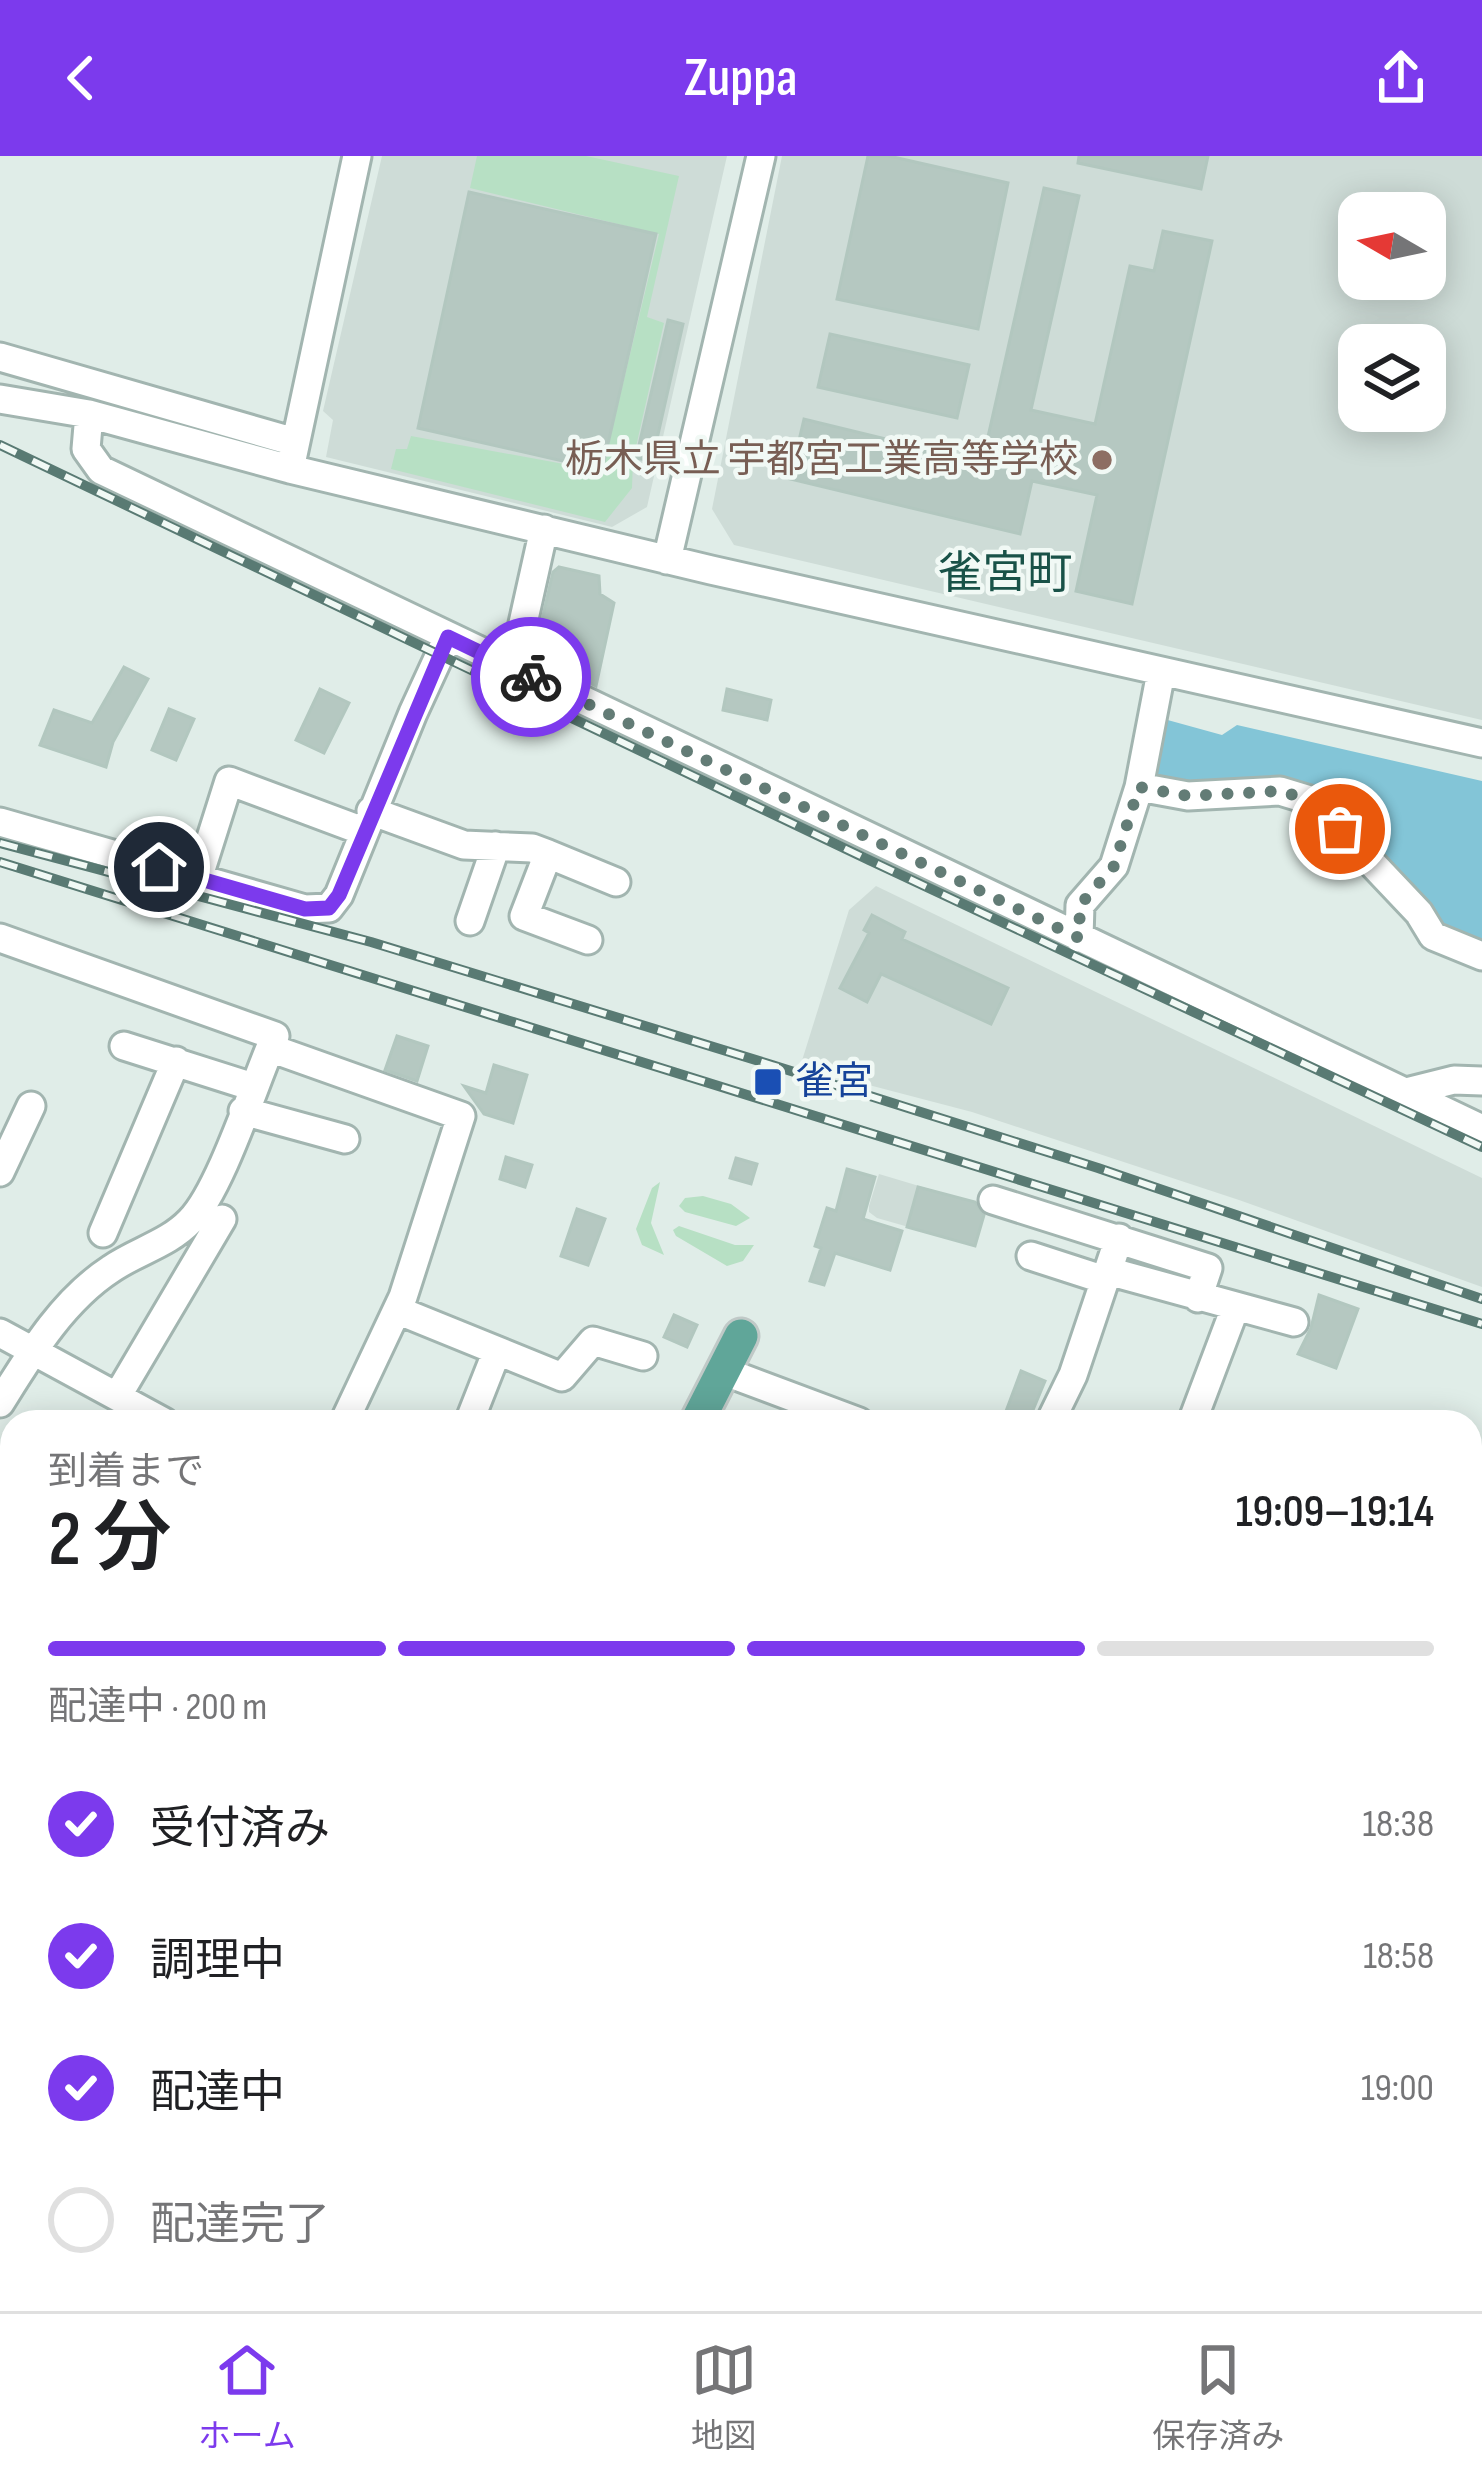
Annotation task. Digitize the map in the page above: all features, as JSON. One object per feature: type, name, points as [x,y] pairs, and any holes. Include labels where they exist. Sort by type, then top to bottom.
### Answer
[{"type":"main road","points":[[703,1410],[741,1336]]},
{"type":"street","points":[[292,456],[357,156]]},
{"type":"street","points":[[667,560],[761,156]]},
{"type":"street","points":[[0,357],[292,456],[544,529],[1482,742]]},
{"type":"street","points":[[0,399],[292,456]]},
{"type":"street","points":[[89,414],[86,449],[101,470],[1482,1129]]},
{"type":"street","points":[[512,668],[544,529]]},
{"type":"street","points":[[0,822],[305,909],[329,908],[339,895],[448,637]]},
{"type":"street","points":[[1079,938],[1080,905],[1114,866],[1139,787],[1161,672]]},
{"type":"street","points":[[198,879],[229,782],[464,845],[532,848],[616,882]]},
{"type":"street","points":[[1139,787],[1188,796],[1280,791],[1313,801],[1419,913],[1433,936],[1482,956]]},
{"type":"street","points":[[470,921],[496,847]]},
{"type":"street","points":[[548,854],[524,916],[588,940]]},
{"type":"street","points":[[0,938],[275,1036],[213,1185],[193,1219],[166,1241],[113,1267],[81,1292],[32,1352],[0,1403]]},
{"type":"street","points":[[124,1046],[176,1061],[248,1099],[345,1139]]},
{"type":"street","points":[[270,1048],[461,1116],[397,1310],[350,1410]]},
{"type":"street","points":[[104,1233],[176,1061]]},
{"type":"street","points":[[1402,1093],[1454,1080],[1482,1081]]},
{"type":"street","points":[[0,1172],[31,1106]]},
{"type":"street","points":[[993,1200],[1208,1268],[1198,1298]]},
{"type":"street","points":[[118,1395],[222,1219]]},
{"type":"street","points":[[1055,1410],[1073,1375],[1118,1238]]},
{"type":"street","points":[[1030,1256],[1294,1322]]},
{"type":"street","points":[[1197,1410],[1235,1308]]},
{"type":"street","points":[[397,1310],[562,1377],[592,1341],[643,1356]]},
{"type":"street","points":[[0,1333],[144,1410]]},
{"type":"street","points":[[474,1410],[497,1351]]},
{"type":"street","points":[[723,1372],[826,1410]]},
{"type":"shaded area","points":[[382,156],[727,156],[647,507],[612,527],[326,457],[333,420],[323,411]]},
{"type":"shaded area","name":"栃木県立 宇都宮工業高等学校","points":[[782,156],[1482,156],[1482,720],[734,545],[712,509]]},
{"type":"shaded area","points":[[876,886],[1482,1178],[1482,1287],[972,1112],[800,1067],[849,910]]},
{"type":"shaded area","points":[[879,1174],[986,1206],[975,1246],[869,1212]]},
{"type":"green space","points":[[477,156],[586,156],[679,176],[647,317],[664,323],[633,460],[632,488],[605,522],[391,469],[396,449],[407,449],[411,436],[602,471],[659,234],[470,188]]},
{"type":"green space","points":[[660,1182],[651,1223],[664,1255],[642,1245],[636,1229],[652,1188]]},
{"type":"green space","points":[[703,1196],[731,1204],[750,1218],[736,1226],[685,1212],[679,1206],[685,1198]]},
{"type":"green space","points":[[679,1226],[735,1245],[754,1245],[743,1261],[727,1266],[676,1236],[673,1230]]},
{"type":"water","points":[[1164,719],[1222,735],[1237,725],[1482,781],[1482,943],[1444,934],[1429,903],[1388,858],[1332,809],[1248,785],[1148,781]]},
{"type":"building","points":[[868,156],[889,156],[1008,183],[978,329],[837,299]]},
{"type":"building","points":[[1079,156],[1208,156],[1201,189],[1078,163]]},
{"type":"building","points":[[1044,188],[1079,196],[1031,410],[1095,424],[1130,266],[1154,271],[1163,231],[1212,241],[1132,604],[1076,591],[1097,495],[1032,481],[1020,534],[790,479],[804,419],[972,460],[974,451],[985,450]]},
{"type":"building","points":[[469,192],[656,234],[602,470],[418,428]]},
{"type":"building","points":[[668,320],[683,324],[652,461],[636,458]]},
{"type":"building","points":[[830,334],[969,365],[957,418],[818,387]]},
{"type":"building","points":[[559,567],[599,576],[600,594],[614,603],[596,686],[534,655],[553,572]]},
{"type":"building","points":[[124,667],[148,679],[113,742],[106,767],[40,745],[54,710],[92,723]]},
{"type":"building","points":[[320,689],[349,703],[324,753],[296,740]]},
{"type":"building","points":[[727,689],[771,700],[767,720],[723,710]]},
{"type":"building","points":[[169,709],[194,719],[176,760],[152,750]]},
{"type":"building","points":[[872,915],[905,932],[902,939],[1008,988],[991,1024],[881,974],[867,1002],[840,988],[869,933],[864,930]]},
{"type":"building","points":[[397,1036],[428,1046],[417,1081],[385,1070]]},
{"type":"building","points":[[494,1065],[527,1075],[513,1123],[484,1114],[464,1086],[486,1093]]},
{"type":"building","points":[[506,1157],[532,1165],[525,1187],[500,1179]]},
{"type":"building","points":[[736,1158],[757,1164],[751,1184],[730,1178]]},
{"type":"building","points":[[847,1169],[875,1177],[863,1219],[902,1231],[890,1270],[835,1253],[824,1285],[810,1281],[821,1248],[815,1246],[827,1208],[836,1211]]},
{"type":"building","points":[[918,1187],[975,1202],[984,1215],[975,1246],[907,1227]]},
{"type":"building","points":[[577,1209],[605,1219],[588,1265],[561,1256]]},
{"type":"building","points":[[1319,1295],[1358,1309],[1336,1368],[1298,1354]]},
{"type":"building","points":[[674,1315],[697,1325],[687,1347],[664,1337]]},
{"type":"building","points":[[1021,1371],[1045,1381],[1033,1410],[1006,1410]]},
{"type":"railway","points":[[0,445],[1482,1147]]},
{"type":"railway","points":[[0,843],[371,942],[772,1065],[1098,1168],[1482,1299]]},
{"type":"railway","points":[[0,862],[1482,1324]]},
{"type":"way so far","points":[[531,677],[1079,938],[1080,905],[1114,866],[1139,787],[1188,796],[1280,791],[1313,801],[1340,829]]},
{"type":"place","name":"栃木県立 宇都宮工業高等学校","points":[[1102,460]]},
{"type":"place","name":"雀宮","points":[[768,1082]]},
{"type":"district","name":"雀宮町","points":[[1005,574]]},
{"type":"route","points":[[159,867],[305,909],[329,908],[339,895],[448,637],[531,677]]}]
